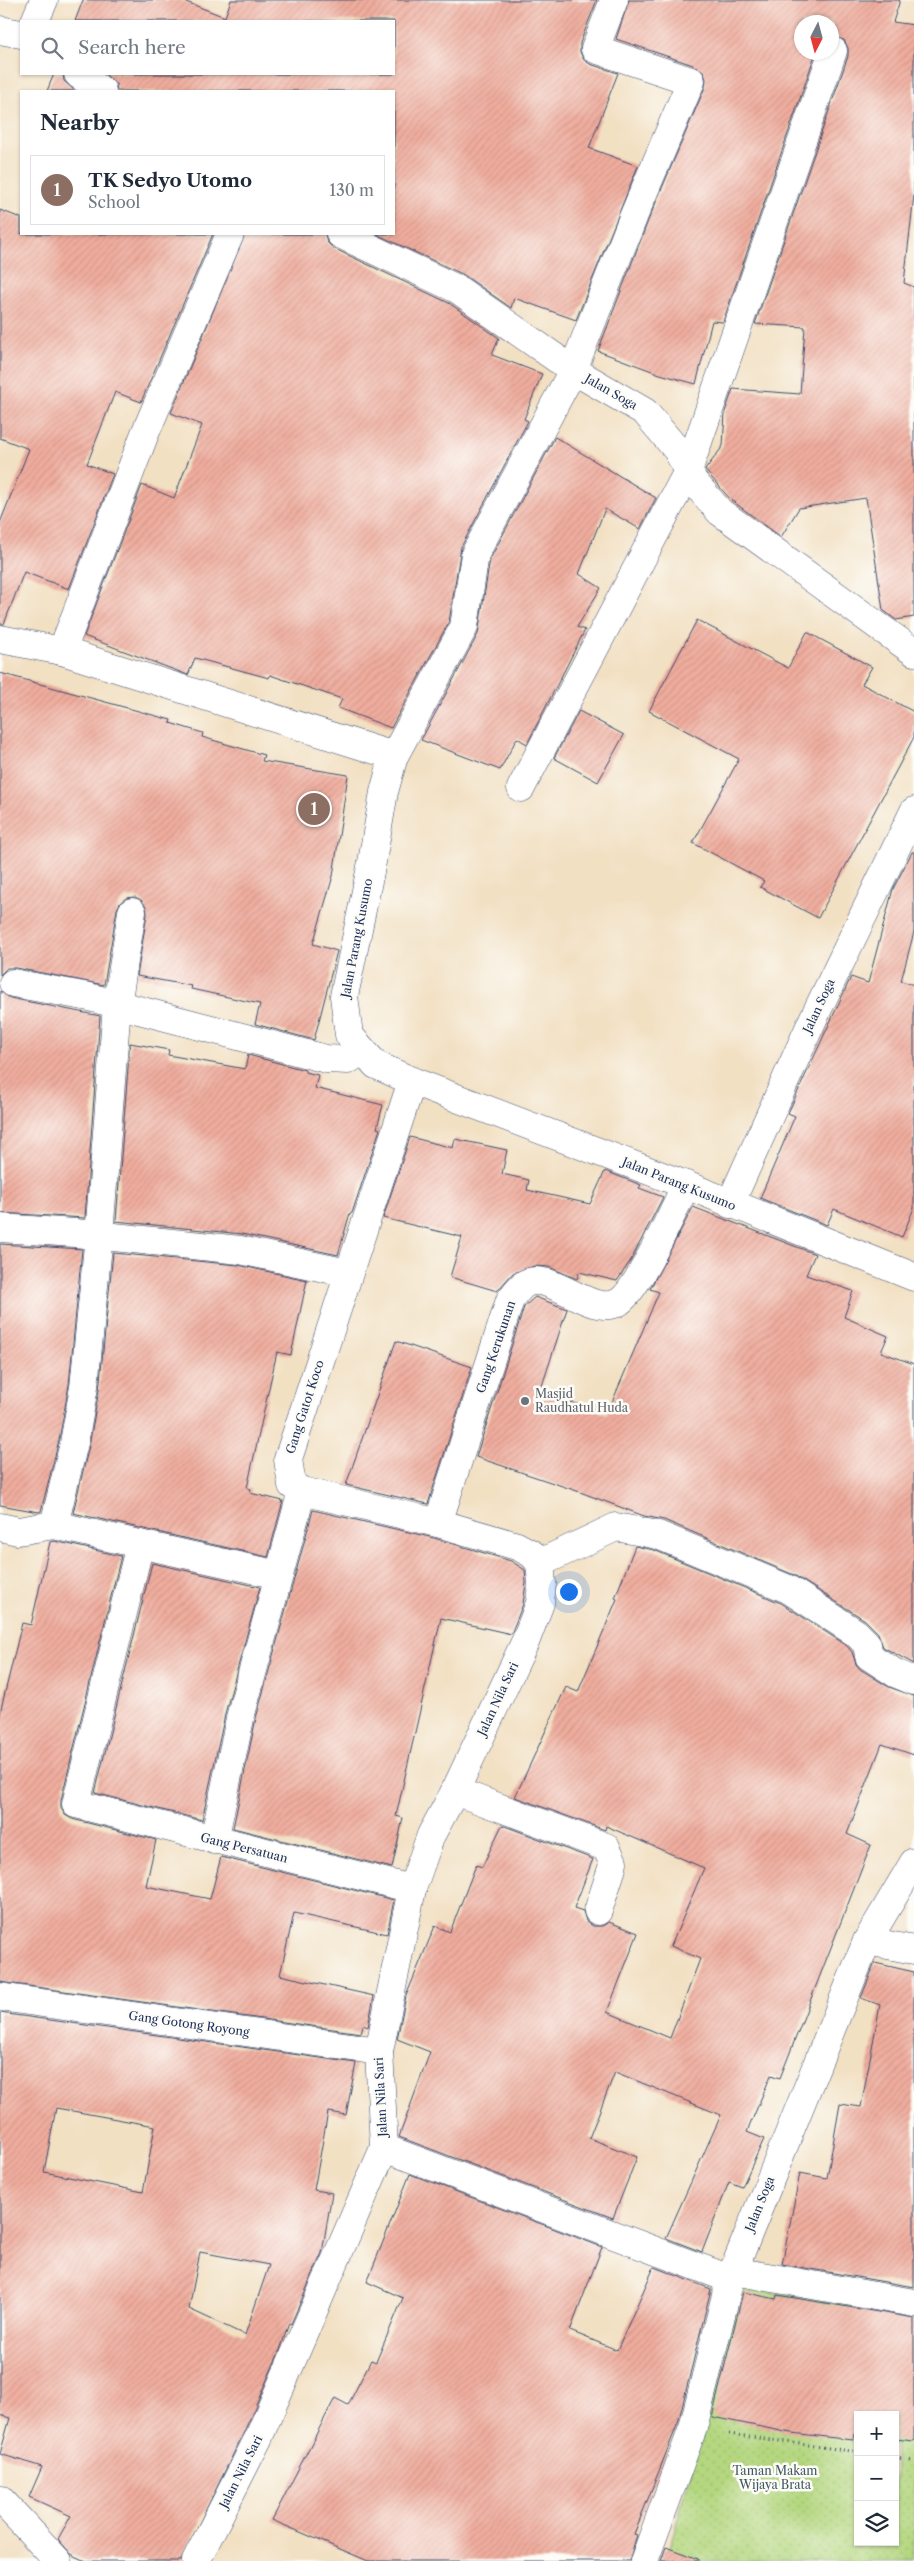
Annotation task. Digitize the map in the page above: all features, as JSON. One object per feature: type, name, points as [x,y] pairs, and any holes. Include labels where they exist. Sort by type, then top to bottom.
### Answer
[{"type":"street","points":[[35,20],[44,0]]},
{"type":"street","name":"Jalan Parang Kusumo","points":[[614,0],[595,50],[691,81],[634,215],[573,370],[475,554],[464,627],[394,756],[384,792],[372,862],[344,996],[349,1035],[376,1064],[412,1080],[686,1185],[914,1277]]},
{"type":"street","points":[[0,30],[20,34]]},
{"type":"street","points":[[521,788],[688,471],[830,60]]},
{"type":"street","points":[[79,75],[101,90]]},
{"type":"street","points":[[62,651],[137,452],[230,235]]},
{"type":"street","name":"Jalan Soga","points":[[342,235],[457,289],[573,370],[645,412],[677,450],[688,471],[720,512],[914,652]]},
{"type":"street","points":[[0,639],[62,651],[394,756]]},
{"type":"street","name":"Jalan Soga","points":[[730,1204],[814,1017],[914,811]]},
{"type":"street","points":[[54,1525],[74,1443],[84,1387],[99,1235],[117,1005],[132,912]]},
{"type":"street","points":[[13,983],[117,1005],[332,1060],[348,1060],[362,1050]]},
{"type":"street","name":"Gang Gatot Koco","points":[[302,1491],[292,1485],[288,1459],[412,1080]]},
{"type":"street","name":"Gang Kerukunan","points":[[438,1523],[510,1300],[523,1285],[538,1280],[600,1305],[617,1304],[632,1290],[686,1185]]},
{"type":"street","points":[[0,1228],[99,1235],[240,1250],[348,1273]]},
{"type":"street","points":[[214,1840],[241,1714],[302,1491],[438,1523],[517,1546],[532,1554],[540,1563],[616,1527],[658,1535],[788,1590],[856,1633],[867,1644],[870,1656],[895,1673],[914,1681]]},
{"type":"street","points":[[0,1527],[18,1531],[54,1525],[279,1575]]},
{"type":"street","name":"Gang Persatuan","points":[[140,1544],[76,1804],[412,1889]]},
{"type":"street","name":"Jalan Nila Sari","points":[[196,2561],[258,2439],[384,2148],[379,2051],[412,1889],[431,1835],[455,1791],[526,1640],[540,1603],[542,1583],[540,1563]]},
{"type":"street","points":[[455,1791],[606,1847],[613,1862],[598,1911]]},
{"type":"street","name":"Jalan Soga","points":[[644,2561],[693,2428],[732,2275],[867,1941],[914,1862]]},
{"type":"street","points":[[867,1941],[914,1950]]},
{"type":"street","name":"Gang Gotong Royong","points":[[0,1997],[379,2051]]},
{"type":"street","points":[[384,2148],[732,2275],[914,2303]]},
{"type":"street","points":[[0,2499],[58,2561]]},
{"type":"path","points":[[693,2428],[854,2451]]},
{"type":"path","points":[[899,2458],[914,2460]]},
{"type":"green space","name":"Taman Makam Wijaya Brata","points":[[741,2288],[914,2314],[914,2561],[666,2561]]},
{"type":"building","points":[[83,0],[181,0],[225,17],[231,0],[597,0],[580,43],[580,52],[584,60],[590,64],[618,73],[589,148],[638,166],[576,320],[514,298],[511,308],[464,275],[378,235],[395,235],[395,90],[117,90],[116,84],[106,75],[395,75],[395,20],[75,20]]},
{"type":"building","points":[[629,0],[900,0],[893,22],[914,25],[914,195],[904,283],[914,287],[914,617],[896,620],[883,610],[866,498],[799,508],[781,537],[731,500],[705,470],[723,446],[725,412],[733,389],[800,394],[805,327],[755,324],[848,56],[848,48],[844,40],[839,38],[839,15],[794,15],[794,60],[813,60],[723,322],[712,321],[696,384],[660,374],[598,351],[648,221],[705,87],[706,79],[703,71],[696,66],[616,39]]},
{"type":"building","points":[[54,75],[63,75],[64,81],[74,90],[47,90]]},
{"type":"building","points":[[0,210],[20,218],[20,235],[213,235],[141,402],[115,392],[87,464],[113,474],[69,589],[24,572],[4,624],[0,624],[0,523],[29,449],[0,438]]},
{"type":"building","points":[[245,235],[325,235],[327,242],[333,248],[449,303],[499,338],[492,355],[542,374],[524,419],[528,421],[461,547],[449,622],[391,728],[338,708],[342,699],[270,675],[269,678],[195,658],[188,675],[84,636],[142,485],[174,498],[202,425],[171,413]]},
{"type":"building","points":[[555,437],[656,498],[640,529],[605,509],[579,574],[601,588],[577,627],[585,630],[527,744],[517,738],[500,770],[421,740],[478,634],[490,559]]},
{"type":"building","points":[[697,620],[788,668],[807,632],[872,667],[862,684],[914,712],[914,737],[818,918],[760,887],[764,881],[693,843],[739,759],[649,711]]},
{"type":"building","points":[[0,673],[171,720],[170,723],[203,733],[202,737],[264,755],[262,761],[348,775],[333,876],[313,944],[337,951],[314,1040],[255,1024],[260,1004],[191,989],[192,986],[137,976],[147,914],[146,906],[135,897],[126,898],[117,909],[104,985],[16,968],[7,968],[0,975]]},
{"type":"building","points":[[579,711],[624,735],[598,782],[554,758]]},
{"type":"building","points":[[912,852],[914,852],[914,932],[901,981],[914,985],[914,1208],[902,1237],[834,1209],[827,1225],[760,1198],[795,1116],[788,1113],[851,977],[868,983],[893,889]]},
{"type":"building","points":[[0,991],[10,998],[100,1016],[85,1218],[0,1213]]},
{"type":"building","points":[[130,1043],[169,1050],[168,1055],[245,1069],[248,1055],[318,1075],[315,1088],[383,1105],[377,1128],[380,1129],[352,1213],[350,1213],[338,1255],[242,1234],[116,1221]]},
{"type":"building","points":[[410,1137],[453,1148],[455,1139],[507,1150],[502,1174],[529,1180],[527,1190],[590,1204],[605,1171],[641,1185],[639,1188],[663,1197],[631,1260],[617,1281],[579,1272],[577,1279],[549,1267],[534,1266],[513,1273],[497,1291],[450,1277],[462,1237],[383,1218]]},
{"type":"building","points":[[693,1207],[815,1254],[806,1275],[853,1291],[844,1317],[888,1336],[881,1352],[914,1364],[914,1664],[883,1647],[878,1633],[865,1620],[794,1575],[664,1520],[644,1516],[476,1457],[524,1307],[535,1297],[567,1309],[540,1392],[607,1414],[659,1292],[650,1289]]},
{"type":"building","points":[[0,1244],[82,1249],[69,1385],[59,1440],[41,1511],[39,1512],[0,1505]]},
{"type":"building","points":[[113,1253],[238,1265],[307,1280],[291,1355],[277,1352],[247,1488],[251,1489],[250,1493],[283,1501],[268,1557],[73,1513],[89,1446],[99,1390]]},
{"type":"building","points":[[396,1341],[472,1367],[428,1504],[346,1485]]},
{"type":"building","points":[[313,1510],[434,1538],[511,1561],[525,1570],[526,1583],[523,1604],[511,1634],[441,1618],[396,1816],[403,1818],[392,1868],[233,1828],[256,1718]]},
{"type":"building","points":[[54,1541],[121,1556],[61,1800],[61,1808],[65,1815],[72,1819],[156,1840],[146,1886],[210,1899],[221,1857],[394,1900],[387,1934],[294,1913],[280,1975],[374,1996],[368,2027],[363,2025],[361,2033],[0,1982],[0,1713],[22,1623],[31,1625],[50,1542]]},
{"type":"building","points":[[635,1546],[654,1550],[781,1603],[846,1645],[852,1652],[860,1669],[889,1687],[914,1696],[914,1755],[882,1744],[847,1834],[871,1845],[780,2078],[771,2075],[747,2132],[764,2139],[742,2187],[729,2182],[702,2252],[666,2238],[721,2115],[615,2072],[589,2138],[637,2157],[613,2218],[399,2137],[430,2052],[397,2039],[406,1996],[435,1926],[450,1932],[476,1865],[482,1867],[502,1825],[593,1859],[574,1908],[583,1911],[586,1921],[593,1926],[602,1926],[609,1922],[638,1933],[607,2012],[670,2038],[700,1959],[671,1946],[704,1868],[606,1826],[605,1830],[515,1797],[566,1687],[578,1692],[617,1599],[615,1598]]},
{"type":"building","points":[[152,1563],[260,1587],[226,1710],[202,1820],[95,1793]]},
{"type":"building","points":[[875,1963],[914,1972],[914,2287],[782,2264],[800,2173],[827,2178],[840,2104],[861,2107],[880,2005],[861,1998]]},
{"type":"building","points":[[0,2013],[356,2063],[346,2115],[328,2112],[314,2190],[332,2193],[322,2253],[291,2324],[289,2323],[280,2350],[244,2432],[181,2561],[86,2561],[71,2554],[58,2539],[71,2516],[29,2497],[42,2467],[0,2454],[10,2418],[0,2415]],"holes":[[[56,2108],[155,2126],[143,2192],[44,2172]],[[200,2252],[269,2265],[245,2335],[189,2309]]]},
{"type":"building","points":[[410,2174],[602,2247],[570,2331],[617,2350],[654,2267],[711,2289],[678,2423],[634,2534],[637,2535],[629,2561],[368,2561],[272,2520],[335,2398],[348,2405],[371,2360],[376,2362],[403,2298],[367,2282]]},
{"type":"building","points":[[743,2292],[776,2299],[777,2295],[914,2318],[914,2441],[899,2439],[899,2411],[854,2411],[853,2440],[791,2433],[712,2417]]},
{"type":"building","points":[[666,2547],[698,2559],[698,2561],[661,2561]]},
{"type":"place","name":"TK Sedyo Utomo","points":[[314,809]]},
{"type":"place","name":"Masjid Raudhatul Huda","points":[[525,1401]]}]
